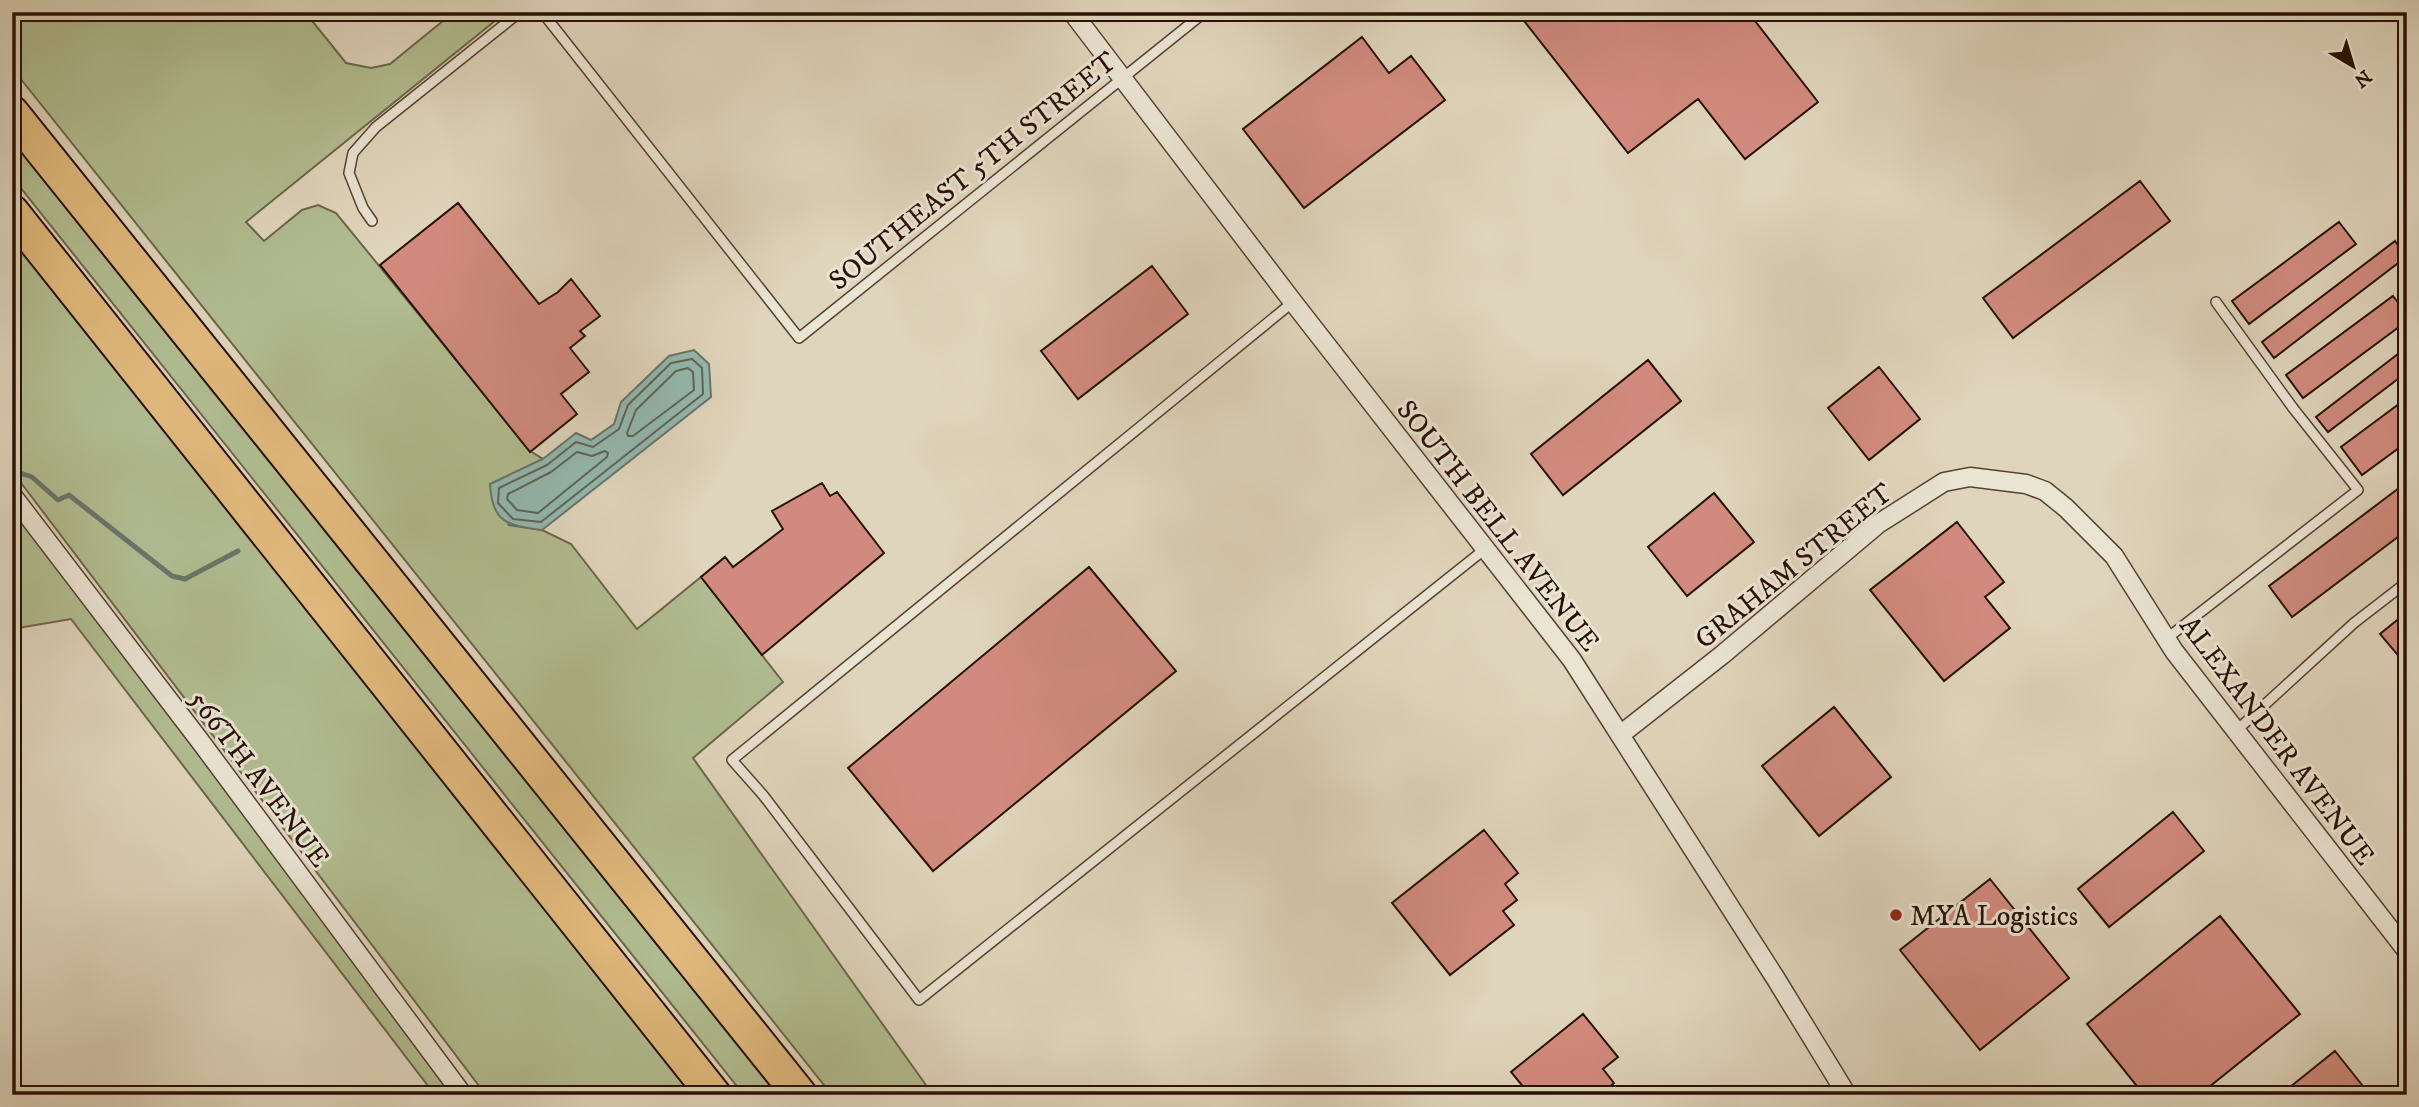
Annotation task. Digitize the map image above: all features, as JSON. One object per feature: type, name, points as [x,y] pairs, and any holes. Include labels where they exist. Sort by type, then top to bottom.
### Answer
[{"type":"highway","points":[[12,113],[800,1095]]},
{"type":"highway","points":[[12,212],[714,1095]]},
{"type":"street","name":"SOUTH BELL AVENUE","points":[[1072,12],[1293,302],[1572,660],[1847,1095]]},
{"type":"street","name":"GRAHAM STREET","points":[[1620,735],[1722,655],[1878,524],[1944,482],[1970,477],[1994,478],[2045,491],[2114,556]]},
{"type":"street","name":"566TH AVENUE","points":[[12,495],[200,741],[463,1095]]},
{"type":"street","name":"ALEXANDER AVENUE","points":[[2114,556],[2166,639],[2407,951]]},
{"type":"lane","points":[[372,221],[363,208],[349,173],[353,153],[376,127],[520,12]]},
{"type":"lane","name":"SOUTHEAST 5TH STREET","points":[[542,12],[799,338],[1205,12]]},
{"type":"lane","points":[[1293,302],[732,760],[763,794],[919,1000],[1485,549]]},
{"type":"lane","points":[[2166,639],[2358,490],[2293,408],[2217,302]]},
{"type":"lane","points":[[2236,731],[2354,624],[2407,582]]},
{"type":"green space","points":[[12,12],[305,12],[346,63],[371,68],[390,64],[454,12],[506,12],[246,222],[264,241],[302,210],[318,205],[336,213],[530,451],[543,459],[490,484],[509,525],[542,530],[571,544],[637,629],[701,577],[783,682],[693,758],[933,1095],[832,1095],[12,68]]},
{"type":"green space","points":[[12,125],[783,1095],[744,1095],[12,177]]},
{"type":"green space","points":[[12,235],[697,1095],[486,1095],[12,471]]},
{"type":"green space","points":[[12,509],[458,1095],[435,1095],[71,619],[12,629]]},
{"type":"water","points":[[694,350],[709,364],[711,397],[542,530],[511,524],[498,514],[491,497],[490,484],[543,459],[576,433],[591,440],[614,424],[621,402],[669,356]]},
{"type":"building","points":[[1517,12],[1748,12],[1818,102],[1745,159],[1698,99],[1628,153]]},
{"type":"building","points":[[1362,37],[1389,73],[1411,56],[1445,100],[1304,208],[1243,129]]},
{"type":"building","points":[[2140,181],[2170,221],[2013,338],[1983,298]]},
{"type":"building","points":[[458,203],[539,304],[558,292],[571,279],[600,316],[580,331],[585,336],[570,348],[589,372],[561,394],[577,414],[530,452],[380,265]]},
{"type":"building","points":[[2339,222],[2356,244],[2249,324],[2232,301]]},
{"type":"building","points":[[2395,241],[2406,257],[2274,358],[2262,342]]},
{"type":"building","points":[[1152,266],[1188,314],[1078,399],[1041,351]]},
{"type":"building","points":[[2393,296],[2407,314],[2407,321],[2303,398],[2286,375]]},
{"type":"building","points":[[2407,347],[2407,372],[2328,432],[2316,417]]},
{"type":"building","points":[[1648,360],[1681,401],[1563,495],[1531,454]]},
{"type":"building","points":[[1879,367],[1920,419],[1869,460],[1828,408]]},
{"type":"building","points":[[2407,398],[2407,442],[2362,475],[2341,447]]},
{"type":"building","points":[[2407,482],[2407,530],[2292,617],[2269,586]]},
{"type":"building","points":[[822,483],[830,496],[837,492],[884,553],[762,655],[701,577],[725,557],[733,567],[783,529],[772,511]]},
{"type":"building","points":[[1714,493],[1754,542],[1687,596],[1648,547]]},
{"type":"building","points":[[1957,522],[2004,582],[1985,597],[2010,628],[1944,681],[1870,590]]},
{"type":"building","points":[[1089,567],[1176,671],[933,871],[848,768]]},
{"type":"building","points":[[2407,612],[2407,666],[2380,634]]},
{"type":"building","points":[[1834,707],[1891,777],[1819,836],[1762,766]]},
{"type":"building","points":[[2173,812],[2204,851],[2109,927],[2078,889]]},
{"type":"building","points":[[1484,830],[1518,873],[1505,884],[1517,900],[1503,911],[1514,925],[1450,975],[1392,903]]},
{"type":"building","points":[[1990,879],[2069,978],[1980,1050],[1900,950]]},
{"type":"building","points":[[2220,916],[2300,1014],[2199,1095],[2144,1095],[2087,1024]]},
{"type":"building","points":[[1583,1014],[1618,1057],[1603,1069],[1614,1083],[1600,1095],[1530,1095],[1511,1072]]},
{"type":"building","points":[[2335,1051],[2370,1095],[2280,1095]]},
{"type":"waterway","points":[[12,461],[20,473],[32,477],[58,500],[69,495],[172,576],[185,579],[238,551]]},
{"type":"place","name":"MYA Logistics","points":[[1896,915]]}]
